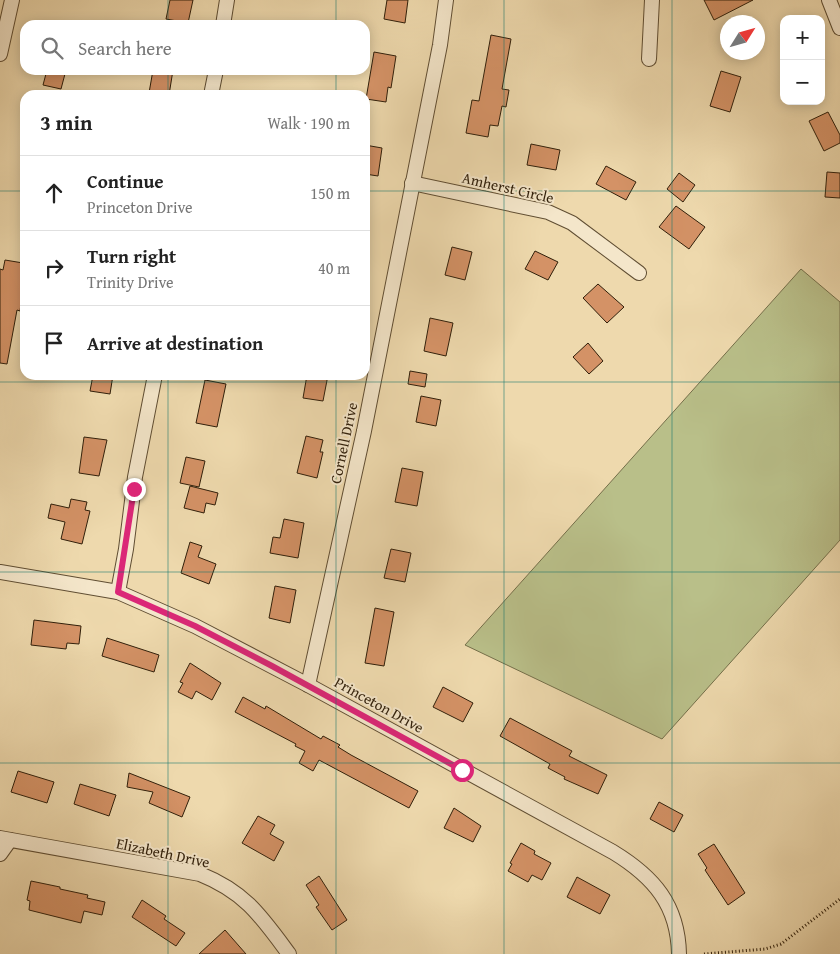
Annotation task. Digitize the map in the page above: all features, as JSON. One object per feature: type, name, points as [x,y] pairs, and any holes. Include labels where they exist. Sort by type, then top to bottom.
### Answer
[{"type":"street","points":[[0,54],[12,0]]},
{"type":"street","points":[[224,20],[227,0]]},
{"type":"street","name":"Cornell Drive","points":[[308,685],[364,431],[440,45],[446,0]]},
{"type":"street","points":[[648,59],[652,0]]},
{"type":"street","points":[[830,0],[840,28]]},
{"type":"street","points":[[212,90],[215,75]]},
{"type":"street","name":"Amherst Circle","points":[[412,183],[548,212],[572,223],[639,272]]},
{"type":"street","points":[[118,592],[126,549],[135,477],[154,380]]},
{"type":"street","name":"Princeton Drive","points":[[0,572],[118,592],[195,626],[308,685],[632,864],[650,879],[667,904],[677,931],[678,954]]},
{"type":"street","points":[[0,854],[5,839]]},
{"type":"street","name":"Elizabeth Drive","points":[[5,839],[200,874],[223,883],[256,911],[289,954]]},
{"type":"path","points":[[704,954],[765,949],[781,944],[840,899]]},
{"type":"green space","points":[[801,269],[840,302],[840,540],[662,739],[465,645]]},
{"type":"building","points":[[170,0],[193,0],[189,20],[166,19]]},
{"type":"building","points":[[387,0],[408,0],[405,23],[384,19]]},
{"type":"building","points":[[704,0],[753,0],[724,15],[720,15],[714,20]]},
{"type":"building","points":[[491,35],[511,39],[502,89],[509,90],[506,107],[502,106],[498,126],[490,125],[488,137],[466,133],[472,100],[479,101]]},
{"type":"building","points":[[374,52],[396,56],[391,88],[388,87],[386,102],[370,100],[370,90],[368,90]]},
{"type":"building","points":[[721,71],[741,77],[730,112],[710,106]]},
{"type":"building","points":[[46,75],[65,75],[61,89],[43,85]]},
{"type":"building","points":[[152,75],[172,75],[170,90],[150,90]]},
{"type":"building","points":[[828,112],[840,135],[840,143],[824,151],[809,121]]},
{"type":"building","points":[[531,144],[560,150],[556,170],[527,165]]},
{"type":"building","points":[[370,146],[382,148],[378,176],[370,175]]},
{"type":"building","points":[[606,166],[636,182],[626,200],[596,184]]},
{"type":"building","points":[[827,172],[840,173],[840,198],[825,197]]},
{"type":"building","points":[[679,173],[695,185],[683,202],[667,189]]},
{"type":"building","points":[[676,206],[705,227],[689,249],[659,227]]},
{"type":"building","points":[[452,247],[472,252],[465,280],[445,275]]},
{"type":"building","points":[[535,251],[558,262],[548,280],[525,269]]},
{"type":"building","points":[[5,260],[20,262],[20,311],[17,310],[7,364],[0,363],[0,269],[3,270]]},
{"type":"building","points":[[598,284],[624,307],[607,323],[583,298]]},
{"type":"building","points":[[430,318],[453,323],[446,356],[424,351]]},
{"type":"building","points":[[588,343],[603,361],[589,374],[573,357]]},
{"type":"building","points":[[410,371],[427,374],[425,387],[408,384]]},
{"type":"building","points":[[92,380],[112,380],[110,394],[90,391]]},
{"type":"building","points":[[205,380],[226,384],[217,427],[196,423]]},
{"type":"building","points":[[306,380],[327,380],[323,401],[303,398]]},
{"type":"building","points":[[421,396],[441,400],[436,426],[416,422]]},
{"type":"building","points":[[306,436],[323,440],[320,452],[323,452],[317,478],[297,473]]},
{"type":"building","points":[[84,437],[107,440],[99,476],[79,473]]},
{"type":"building","points":[[186,457],[205,461],[199,487],[180,483]]},
{"type":"building","points":[[402,468],[423,472],[417,506],[395,502]]},
{"type":"building","points":[[190,486],[218,493],[215,505],[206,503],[204,513],[184,508]]},
{"type":"building","points":[[71,499],[87,502],[85,510],[90,511],[82,544],[61,539],[65,522],[48,518],[51,504],[69,508]]},
{"type":"building","points":[[284,519],[304,523],[298,558],[270,553],[273,537],[280,538]]},
{"type":"building","points":[[190,542],[202,546],[198,557],[216,564],[209,584],[181,573]]},
{"type":"building","points":[[391,549],[411,553],[405,582],[384,578]]},
{"type":"building","points":[[275,586],[296,590],[290,623],[269,618]]},
{"type":"building","points":[[375,608],[394,612],[384,666],[365,663]]},
{"type":"building","points":[[34,620],[81,626],[79,644],[67,643],[66,649],[31,645]]},
{"type":"building","points":[[107,638],[159,655],[154,672],[102,656]]},
{"type":"building","points":[[190,663],[221,683],[212,700],[196,691],[192,699],[178,692],[183,683],[180,682]]},
{"type":"building","points":[[443,687],[473,703],[463,722],[433,707]]},
{"type":"building","points":[[243,697],[265,709],[266,706],[321,739],[323,736],[340,745],[338,747],[351,755],[418,791],[409,808],[319,760],[313,771],[299,763],[305,751],[295,746],[296,744],[235,712]]},
{"type":"building","points":[[510,718],[572,751],[569,756],[607,775],[598,794],[564,779],[565,777],[548,768],[550,764],[500,736]]},
{"type":"building","points":[[18,771],[54,782],[47,803],[11,792]]},
{"type":"building","points":[[129,773],[190,797],[182,817],[149,803],[153,792],[127,787]]},
{"type":"building","points":[[80,784],[116,795],[109,816],[74,804]]},
{"type":"building","points":[[659,802],[683,815],[674,832],[650,819]]},
{"type":"building","points":[[454,808],[481,826],[473,842],[444,828]]},
{"type":"building","points":[[258,816],[275,825],[270,834],[284,842],[274,861],[242,843]]},
{"type":"building","points":[[521,843],[535,851],[534,854],[551,863],[542,880],[532,875],[528,882],[508,871],[512,864],[510,863]]},
{"type":"building","points":[[714,844],[745,893],[728,905],[705,870],[707,868],[698,854]]},
{"type":"building","points":[[319,876],[347,920],[332,930],[316,907],[319,905],[306,885]]},
{"type":"building","points":[[577,877],[610,895],[600,914],[567,897]]},
{"type":"building","points":[[31,881],[60,887],[60,889],[88,895],[87,898],[105,902],[102,915],[84,911],[81,923],[29,910],[30,901],[27,900]]},
{"type":"building","points":[[142,900],[166,916],[164,919],[185,933],[176,946],[132,917]]},
{"type":"building","points":[[225,930],[246,954],[199,954]]},
{"type":"route","points":[[134,489],[118,592],[195,626],[308,685],[462,770]]}]
